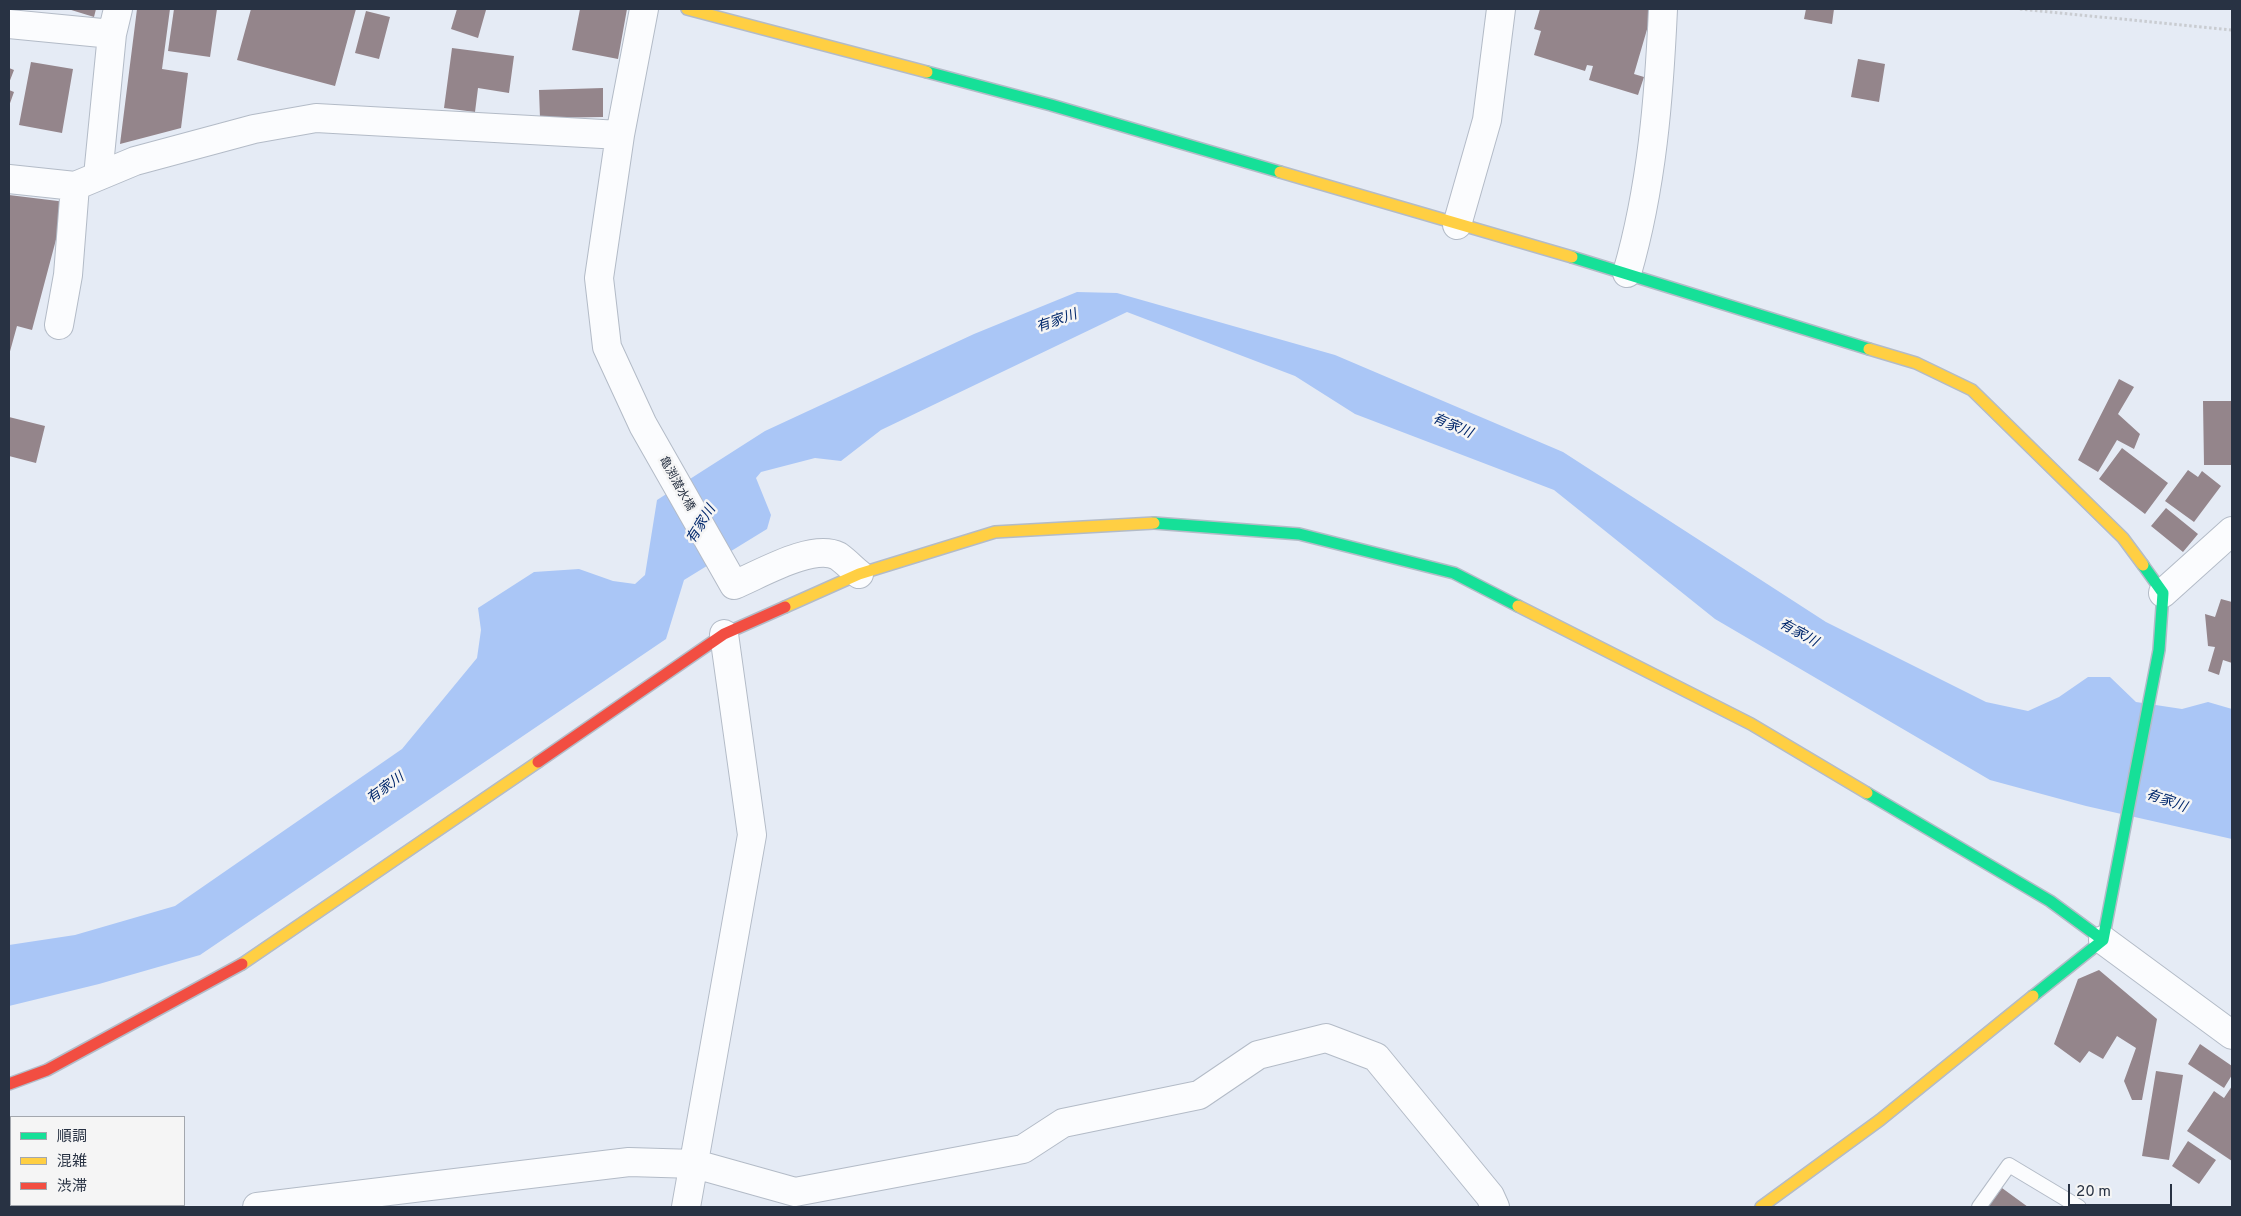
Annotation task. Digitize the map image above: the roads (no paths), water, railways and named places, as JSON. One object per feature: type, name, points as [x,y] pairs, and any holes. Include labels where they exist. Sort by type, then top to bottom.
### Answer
[{"type":"street","name":"亀渕潜水橋","points":[[644,9],[620,135],[599,278],[607,347],[643,425],[734,586],[798,557],[821,552],[837,556],[859,574]]},
{"type":"street","points":[[686,9],[1051,106],[1627,273],[1916,363],[1972,390],[2123,538],[2163,593],[2159,650],[2103,940],[1880,1120],[1761,1207]]},
{"type":"street","points":[[1457,225],[1487,120],[1501,9]]},
{"type":"street","points":[[1627,273],[1639,233],[1659,92],[1663,9]]},
{"type":"street","points":[[9,24],[115,21],[59,325]]},
{"type":"street","points":[[9,180],[87,181],[135,161],[171,151],[254,129],[316,118],[620,135]]},
{"type":"street","points":[[9,1084],[47,1070],[246,962],[724,634],[859,574],[995,532],[1164,522],[1299,534],[1454,573],[1751,724],[2050,901],[2232,1035]]},
{"type":"street","points":[[2163,593],[2232,531]]},
{"type":"street","points":[[686,1207],[752,835],[724,634]]},
{"type":"street","points":[[257,1207],[629,1162],[695,1164],[794,1192],[1023,1149],[1063,1123],[1199,1095],[1258,1055],[1326,1038],[1376,1057],[1490,1196],[1495,1207]]},
{"type":"lane","points":[[1979,1207],[2009,1165],[2064,1204],[2079,1207]]},
{"type":"water","name":"有家川","points":[[1077,292],[1117,293],[1335,355],[1563,452],[1826,622],[1986,702],[2028,711],[2059,697],[2088,677],[2110,677],[2136,702],[2182,709],[2208,702],[2232,709],[2232,839],[2086,806],[1990,780],[1715,619],[1554,490],[1355,414],[1295,376],[1127,312],[881,430],[841,461],[815,458],[761,472],[756,478],[771,515],[767,529],[684,580],[666,639],[200,955],[99,984],[9,1006],[9,945],[75,935],[175,906],[402,749],[477,658],[481,630],[478,608],[534,572],[579,569],[613,581],[635,584],[645,575],[657,500],[765,431],[974,334]]}]
